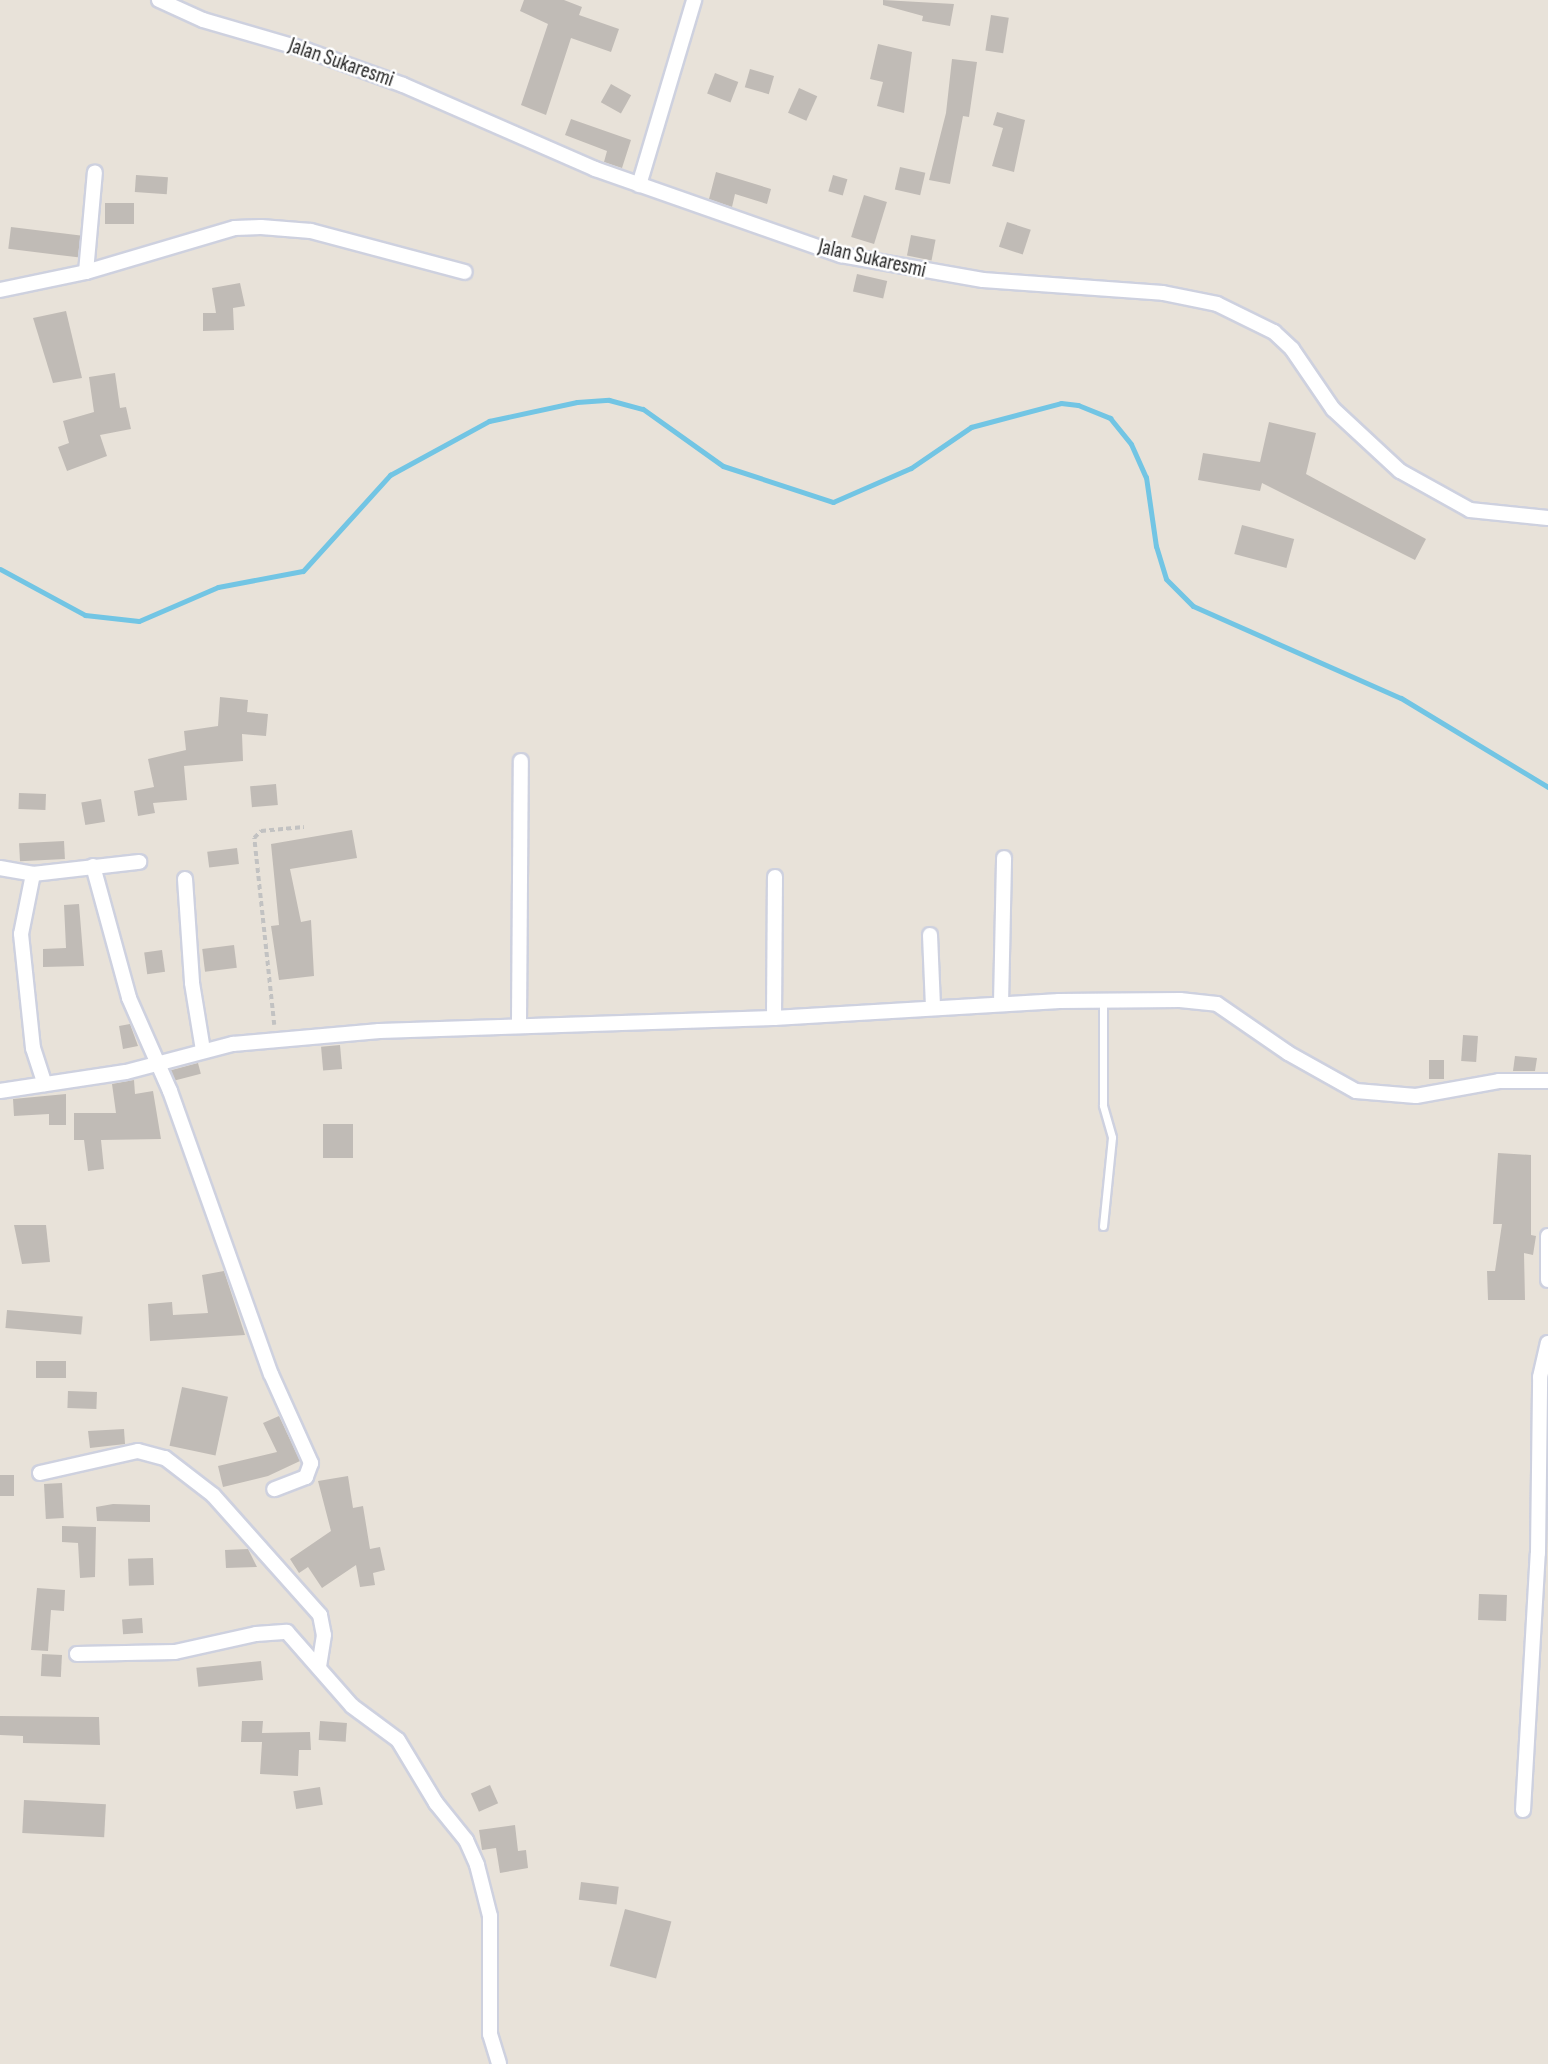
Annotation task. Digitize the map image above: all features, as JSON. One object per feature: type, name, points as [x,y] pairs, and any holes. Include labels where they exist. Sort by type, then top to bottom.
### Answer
[{"type":"street","name":"Jalan Sukaresmi","points":[[159,0],[203,20],[306,50],[403,85],[639,186],[841,255],[983,280],[1163,293],[1217,304],[1274,332],[1292,349],[1333,410],[1400,471],[1470,510],[1548,518]]},
{"type":"street","points":[[639,186],[694,0]]},
{"type":"street","points":[[86,272],[95,172]]},
{"type":"street","points":[[0,290],[86,272],[235,228],[311,231],[465,272]]},
{"type":"street","points":[[519,1023],[521,761]]},
{"type":"street","points":[[1002,1004],[1004,858]]},
{"type":"street","points":[[0,868],[33,874],[139,862]]},
{"type":"street","points":[[93,866],[129,998],[156,1063],[271,1374],[311,1464],[306,1477],[274,1489]]},
{"type":"street","points":[[33,874],[21,934],[33,1048],[45,1084]]},
{"type":"street","points":[[774,1018],[775,877]]},
{"type":"street","points":[[185,879],[192,983],[203,1050]]},
{"type":"street","points":[[930,935],[933,1008]]},
{"type":"street","points":[[0,1091],[156,1063],[203,1050],[275,1041],[519,1023],[774,1018],[1002,1004],[1103,1001],[1217,1004],[1288,1053],[1356,1091],[1416,1096],[1499,1081],[1548,1081]]},
{"type":"street","points":[[1548,1236],[1548,1280]]},
{"type":"street","points":[[1523,1810],[1538,1553],[1540,1377],[1548,1343]]},
{"type":"street","points":[[40,1473],[138,1451],[165,1458],[213,1495],[320,1615],[324,1634],[319,1667]]},
{"type":"street","points":[[77,1654],[175,1652],[256,1634],[287,1632],[352,1706],[405,1748],[477,1865],[490,1916],[490,2034],[499,2064]]},
{"type":"lane","points":[[1103,1001],[1102,1105],[1112,1136],[1103,1226]]},
{"type":"path","points":[[275,1041],[254,838],[261,831],[304,827]]},
{"type":"building","points":[[524,0],[564,0],[582,7],[579,15],[619,29],[611,52],[571,38],[546,115],[521,105],[548,24],[520,11]]},
{"type":"building","points":[[883,0],[954,4],[950,26],[922,21],[923,16],[883,5]]},
{"type":"building","points":[[991,15],[1009,18],[1003,53],[985,51]]},
{"type":"building","points":[[878,44],[912,52],[904,113],[877,106],[883,82],[870,79]]},
{"type":"building","points":[[952,59],[977,62],[969,117],[963,116],[950,184],[929,180],[946,113]]},
{"type":"building","points":[[750,69],[774,76],[769,94],[745,87]]},
{"type":"building","points":[[715,73],[738,82],[730,102],[707,94]]},
{"type":"building","points":[[611,84],[631,95],[621,114],[601,102]]},
{"type":"building","points":[[799,88],[817,96],[806,121],[788,113]]},
{"type":"building","points":[[997,112],[1025,120],[1014,172],[992,166],[1003,128],[993,125]]},
{"type":"building","points":[[571,119],[631,140],[622,168],[604,162],[607,151],[565,135]]},
{"type":"building","points":[[900,167],[925,173],[920,195],[895,189]]},
{"type":"building","points":[[716,172],[771,189],[767,204],[735,194],[732,207],[709,199]]},
{"type":"building","points":[[136,175],[168,177],[167,194],[135,192]]},
{"type":"building","points":[[833,175],[847,179],[843,195],[828,191]]},
{"type":"building","points":[[864,195],[887,202],[874,244],[851,237]]},
{"type":"building","points":[[105,203],[134,203],[134,224],[105,224]]},
{"type":"building","points":[[1007,222],[1031,230],[1023,254],[999,247]]},
{"type":"building","points":[[11,227],[80,236],[78,257],[8,249]]},
{"type":"building","points":[[911,235],[936,240],[932,260],[907,256]]},
{"type":"building","points":[[857,274],[887,281],[883,299],[853,292]]},
{"type":"building","points":[[240,283],[245,306],[233,308],[234,330],[203,331],[203,313],[216,313],[212,288]]},
{"type":"building","points":[[66,311],[82,378],[53,383],[33,318]]},
{"type":"building","points":[[115,373],[120,408],[126,407],[131,429],[100,435],[107,456],[67,471],[58,447],[69,443],[63,421],[94,412],[89,377]]},
{"type":"building","points":[[1269,422],[1316,433],[1306,474],[1426,539],[1415,560],[1262,483],[1260,491],[1198,480],[1203,453],[1260,462]]},
{"type":"building","points":[[1242,525],[1294,539],[1286,568],[1234,554]]},
{"type":"building","points":[[220,697],[248,700],[247,712],[268,714],[266,736],[242,734],[243,761],[184,766],[187,800],[153,803],[155,813],[138,816],[134,791],[154,787],[148,759],[186,750],[184,731],[218,726]]},
{"type":"building","points":[[276,784],[278,805],[252,807],[250,786]]},
{"type":"building","points":[[19,793],[46,794],[45,810],[18,809]]},
{"type":"building","points":[[101,799],[105,822],[85,825],[81,802]]},
{"type":"building","points":[[352,830],[357,858],[290,869],[301,922],[311,920],[314,976],[279,980],[271,926],[279,925],[271,844]]},
{"type":"building","points":[[64,841],[65,859],[20,861],[19,843]]},
{"type":"building","points":[[237,848],[239,864],[209,868],[207,852]]},
{"type":"building","points":[[79,904],[84,966],[43,967],[43,949],[66,948],[64,905]]},
{"type":"building","points":[[234,945],[237,968],[205,972],[202,949]]},
{"type":"building","points":[[162,950],[165,972],[147,974],[144,953]]},
{"type":"building","points":[[130,1024],[138,1046],[123,1049],[119,1026]]},
{"type":"building","points":[[1463,1035],[1478,1036],[1476,1062],[1461,1061]]},
{"type":"building","points":[[340,1045],[342,1069],[323,1071],[321,1047]]},
{"type":"building","points":[[1515,1056],[1537,1058],[1535,1071],[1513,1071]]},
{"type":"building","points":[[1429,1060],[1444,1060],[1444,1079],[1429,1079]]},
{"type":"building","points":[[198,1063],[201,1074],[174,1081],[171,1070]]},
{"type":"building","points":[[134,1080],[135,1094],[153,1091],[161,1139],[101,1140],[104,1169],[88,1171],[84,1140],[74,1140],[74,1113],[116,1113],[112,1084]]},
{"type":"building","points":[[66,1094],[66,1125],[49,1125],[49,1114],[14,1116],[13,1099]]},
{"type":"building","points":[[323,1124],[353,1124],[353,1158],[323,1158]]},
{"type":"building","points":[[1498,1153],[1531,1155],[1531,1235],[1536,1236],[1533,1255],[1524,1253],[1525,1300],[1488,1300],[1487,1271],[1495,1271],[1502,1224],[1493,1224]]},
{"type":"building","points":[[14,1225],[46,1225],[50,1262],[22,1264]]},
{"type":"building","points":[[224,1271],[245,1335],[150,1341],[148,1304],[172,1302],[173,1315],[208,1313],[202,1275]]},
{"type":"building","points":[[7,1310],[83,1317],[81,1335],[5,1328]]},
{"type":"building","points":[[36,1361],[66,1361],[66,1378],[36,1378]]},
{"type":"building","points":[[182,1387],[228,1397],[215,1455],[170,1446]]},
{"type":"building","points":[[68,1391],[97,1392],[96,1409],[67,1408]]},
{"type":"building","points":[[279,1416],[300,1461],[268,1476],[223,1487],[218,1466],[277,1452],[263,1423]]},
{"type":"building","points":[[124,1429],[125,1444],[90,1448],[88,1431]]},
{"type":"building","points":[[0,1475],[14,1475],[14,1496],[0,1496]]},
{"type":"building","points":[[348,1476],[353,1508],[363,1506],[370,1549],[380,1547],[385,1570],[373,1573],[375,1585],[360,1587],[356,1565],[322,1588],[308,1567],[299,1573],[290,1559],[331,1531],[318,1481]]},
{"type":"building","points":[[62,1483],[64,1518],[46,1519],[44,1484]]},
{"type":"building","points":[[113,1504],[150,1505],[150,1522],[97,1521],[96,1507]]},
{"type":"building","points":[[62,1526],[96,1527],[95,1577],[80,1578],[78,1543],[62,1542]]},
{"type":"building","points":[[248,1549],[257,1567],[226,1568],[225,1550]]},
{"type":"building","points":[[153,1558],[154,1585],[129,1586],[128,1559]]},
{"type":"building","points":[[37,1588],[65,1590],[64,1611],[51,1610],[48,1651],[31,1650]]},
{"type":"building","points":[[1479,1594],[1507,1595],[1506,1621],[1478,1620]]},
{"type":"building","points":[[142,1618],[143,1633],[123,1634],[122,1619]]},
{"type":"building","points":[[42,1654],[62,1655],[61,1677],[41,1676]]},
{"type":"building","points":[[261,1661],[263,1680],[198,1687],[196,1668]]},
{"type":"building","points":[[0,1716],[99,1717],[100,1745],[23,1743],[23,1736],[0,1735]]},
{"type":"building","points":[[242,1721],[263,1721],[262,1733],[310,1732],[311,1750],[299,1750],[298,1776],[260,1774],[262,1742],[241,1742]]},
{"type":"building","points":[[320,1721],[347,1723],[346,1742],[319,1740]]},
{"type":"building","points":[[490,1785],[498,1803],[479,1812],[471,1794]]},
{"type":"building","points":[[320,1787],[323,1805],[296,1809],[293,1791]]},
{"type":"building","points":[[24,1800],[106,1804],[104,1837],[22,1833]]},
{"type":"building","points":[[515,1825],[518,1851],[526,1850],[528,1868],[500,1873],[496,1848],[482,1850],[479,1830]]},
{"type":"building","points":[[581,1882],[619,1887],[617,1904],[579,1900]]},
{"type":"building","points":[[625,1909],[671,1921],[656,1978],[610,1966]]},
{"type":"waterway","points":[[0,569],[85,615],[139,621],[218,587],[303,571],[390,475],[489,421],[577,402],[609,400],[643,409],[723,466],[833,502],[911,468],[971,427],[1061,403],[1078,405],[1110,418],[1131,444],[1146,477],[1156,546],[1166,579],[1193,606],[1401,698],[1548,787]]}]
